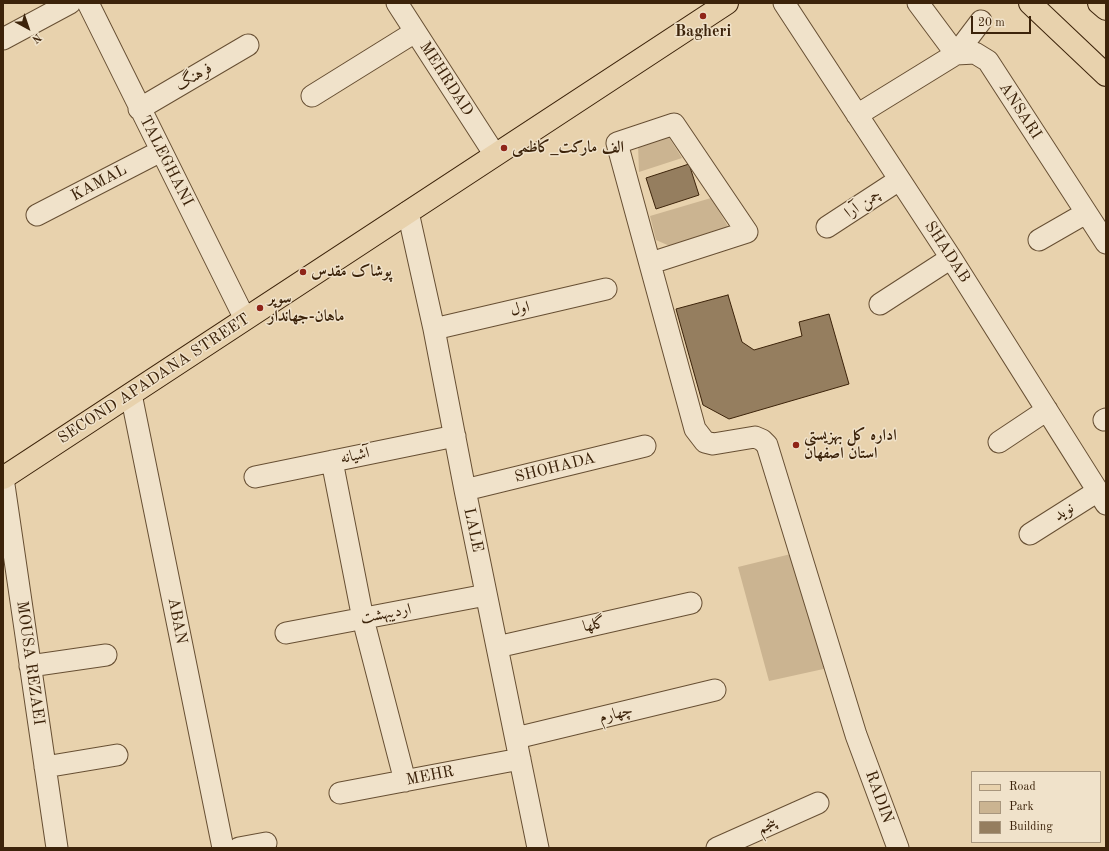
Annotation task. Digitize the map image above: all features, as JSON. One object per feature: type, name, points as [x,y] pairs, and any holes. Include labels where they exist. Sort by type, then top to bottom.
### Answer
[{"type":"main road","name":"SECOND APADANA STREET","points":[[3,478],[727,3]]},
{"type":"main road","points":[[1030,3],[1106,76]]},
{"type":"main road","points":[[1099,3],[1106,9]]},
{"type":"street","points":[[3,39],[70,3]]},
{"type":"street","name":"TALEGHANI","points":[[88,3],[160,151],[245,319]]},
{"type":"street","name":"MEHRDAD","points":[[397,3],[495,155]]},
{"type":"street","name":"SHADAB","points":[[784,3],[951,258],[1102,497]]},
{"type":"street","points":[[918,3],[956,54]]},
{"type":"street","points":[[857,115],[956,54],[981,22]]},
{"type":"street","points":[[312,96],[415,32]]},
{"type":"street","name":"فرهنگ","points":[[139,108],[248,46]]},
{"type":"street","name":"ANSARI","points":[[956,54],[975,53],[988,61],[1106,243]]},
{"type":"street","name":"RADIN","points":[[651,263],[747,232],[674,124],[617,143],[651,263],[695,429],[705,442],[713,444],[755,437],[762,440],[767,445],[860,746],[898,848]]},
{"type":"street","name":"KAMAL","points":[[37,215],[160,151]]},
{"type":"street","name":"چمن آرا","points":[[827,227],[899,180]]},
{"type":"street","name":"LALE","points":[[408,212],[434,329],[486,595],[538,848]]},
{"type":"street","points":[[1039,240],[1086,213]]},
{"type":"street","points":[[880,304],[951,258]]},
{"type":"street","name":"اول","points":[[434,329],[606,289]]},
{"type":"street","name":"ABAN","points":[[131,394],[223,848]]},
{"type":"street","points":[[999,442],[1047,410]]},
{"type":"street","name":"آشیانه","points":[[255,477],[455,436]]},
{"type":"street","name":"SHOHADA","points":[[465,490],[645,446]]},
{"type":"street","points":[[332,461],[363,619],[404,781]]},
{"type":"street","name":"MOUSA REZAEI","points":[[3,478],[57,848]]},
{"type":"street","name":"نوید","points":[[1030,534],[1102,497]]},
{"type":"street","name":"اردیبهشت","points":[[286,634],[486,595]]},
{"type":"street","name":"گلها","points":[[497,647],[691,603]]},
{"type":"street","points":[[30,666],[106,655]]},
{"type":"street","name":"چهارم","points":[[516,738],[716,690]]},
{"type":"street","points":[[45,767],[117,755]]},
{"type":"street","name":"MEHR","points":[[340,793],[520,759]]},
{"type":"street","name":"پنجم","points":[[717,848],[818,803]]},
{"type":"street","points":[[239,848],[266,843]]},
{"type":"green space","points":[[668,136],[682,158],[639,172],[638,144]]},
{"type":"green space","points":[[711,198],[729,228],[672,247],[656,240],[650,216]]},
{"type":"green space","points":[[795,553],[828,668],[769,681],[738,567]]},
{"type":"building","points":[[689,164],[699,195],[656,209],[646,178]]},
{"type":"building","points":[[728,295],[742,342],[754,350],[802,336],[799,322],[829,314],[849,384],[729,419],[703,405],[676,309]]},
{"type":"place","name":"Bagheri","points":[[703,16]]},
{"type":"place","name":"الف مارکت_کاظمی","points":[[504,148]]},
{"type":"place","name":"پوشاک مقدس","points":[[303,272]]},
{"type":"place","name":"سوپر ماهان-جهاندار","points":[[260,308]]},
{"type":"place","name":"اداره کل بهزیستی استان اصفهان","points":[[796,445]]}]
